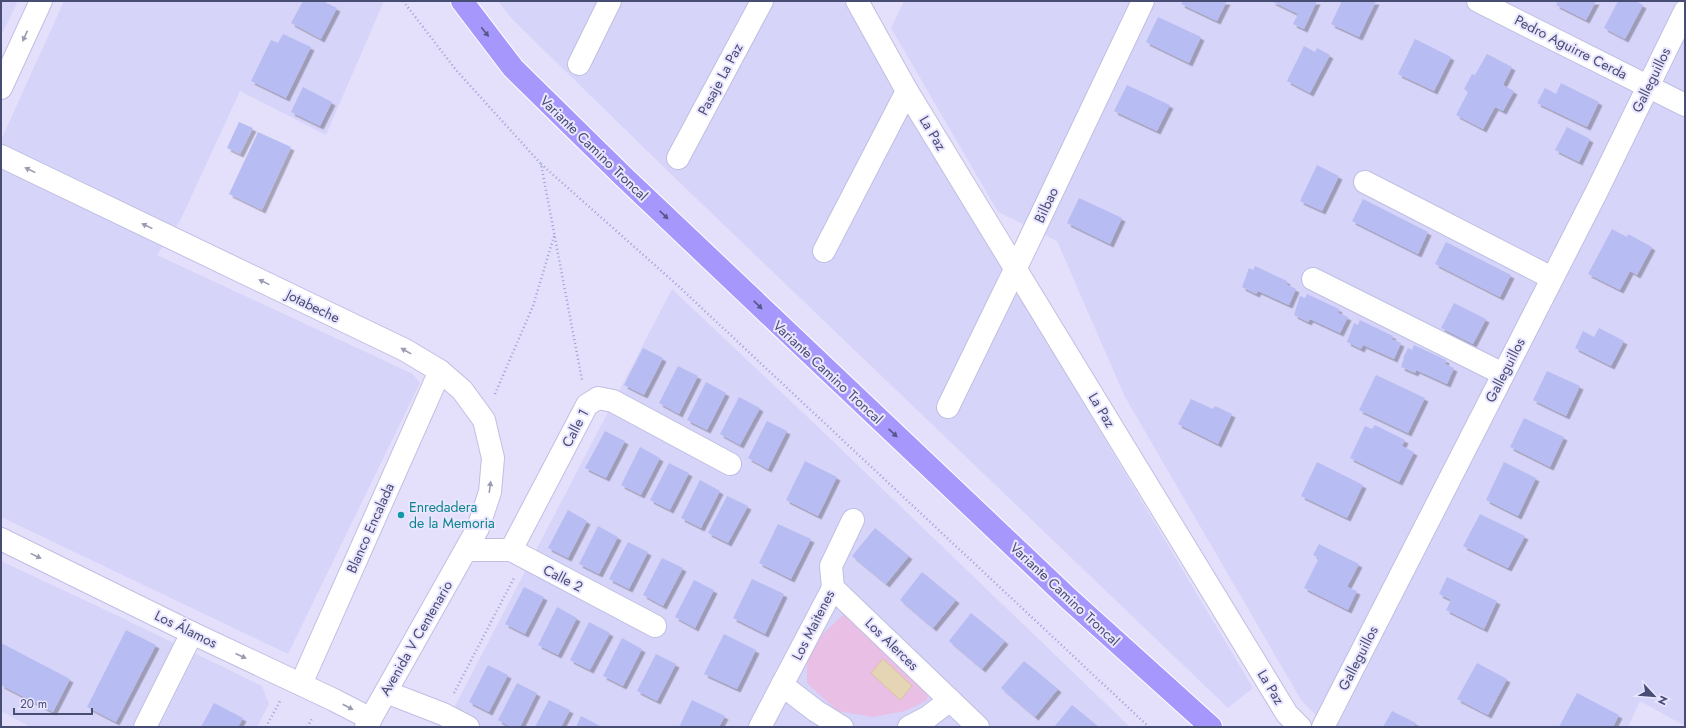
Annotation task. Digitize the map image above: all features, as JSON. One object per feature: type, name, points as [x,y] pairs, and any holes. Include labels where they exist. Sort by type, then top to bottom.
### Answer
[{"type":"main road","name":"Variante Camino Troncal","points":[[462,1],[512,68],[624,177],[1062,592],[1211,727]]},
{"type":"street","points":[[1,88],[41,1]]},
{"type":"street","points":[[579,64],[610,1]]},
{"type":"street","name":"Pasaje La Paz","points":[[678,158],[762,1]]},
{"type":"street","name":"La Paz","points":[[857,1],[907,90],[1287,714],[1300,727]]},
{"type":"street","name":"Bilbao","points":[[948,408],[1016,269],[1143,1]]},
{"type":"street","name":"Pedro Aguirre Cerda","points":[[1478,1],[1685,105]]},
{"type":"street","name":"Galleguillos","points":[[1323,727],[1597,191],[1685,11]]},
{"type":"street","points":[[824,251],[907,90]]},
{"type":"street","name":"Jotabeche","points":[[1,156],[405,350],[440,371],[462,390],[484,420],[493,458],[490,492],[478,528],[467,550]]},
{"type":"street","points":[[1365,182],[1552,278]]},
{"type":"street","points":[[1313,279],[1503,374]]},
{"type":"street","name":"Blanco Encalada","points":[[301,684],[440,371]]},
{"type":"street","name":"Calle 1","points":[[511,550],[587,405],[598,398],[613,401],[730,464]]},
{"type":"street","name":"Los Maitenes","points":[[760,727],[833,588],[831,566],[853,520]]},
{"type":"street","name":"Los Álamos","points":[[1,539],[192,633],[301,684],[368,723]]},
{"type":"street","name":"Calle 2","points":[[467,550],[511,550],[655,626]]},
{"type":"street","name":"Avenida V Centenario","points":[[368,723],[467,550]]},
{"type":"street","name":"Los Alerces","points":[[833,588],[978,727]]},
{"type":"street","points":[[145,727],[192,633]]},
{"type":"street","points":[[782,685],[842,727]]},
{"type":"street","points":[[386,692],[443,714],[468,727]]},
{"type":"street","points":[[910,727],[928,717],[950,700]]},
{"type":"path","points":[[403,1],[456,70],[541,164],[675,283],[1150,727]]},
{"type":"path","points":[[541,164],[587,405]]},
{"type":"path","points":[[484,420],[533,306],[554,235]]},
{"type":"shaded area","points":[[1,1],[18,1],[1,36]]},
{"type":"shaded area","points":[[64,1],[384,1],[326,135],[240,91],[180,221],[157,255],[413,374],[420,383],[288,654],[1,517],[1,140]]},
{"type":"shaded area","points":[[498,1],[844,1],[1253,688],[1228,708],[678,181],[512,19]]},
{"type":"shaded area","points":[[904,1],[1685,1],[1685,726],[1640,701],[1628,727],[1327,727],[1301,700],[1125,397],[1057,241],[998,212],[891,28]]},
{"type":"shaded area","points":[[672,289],[816,425],[1130,727],[444,727]]},
{"type":"shaded area","points":[[1,561],[262,686],[269,704],[257,727],[30,727],[1,711]]},
{"type":"shaded area","points":[[847,611],[930,692],[926,701],[905,711],[873,717],[837,711],[807,683],[807,658],[820,637]]},
{"type":"shaded area","points":[[883,659],[912,686],[900,700],[871,673]]},
{"type":"building","points":[[303,1],[327,1],[326,3],[337,8],[321,39],[291,23]]},
{"type":"building","points":[[1183,1],[1227,1],[1217,21],[1181,4]]},
{"type":"building","points":[[1271,1],[1317,1],[1304,29],[1293,24],[1298,14]]},
{"type":"building","points":[[1342,1],[1376,1],[1359,37],[1331,24]]},
{"type":"building","points":[[1558,1],[1596,1],[1586,20],[1556,5]]},
{"type":"building","points":[[1618,1],[1636,1],[1643,5],[1625,39],[1604,28]]},
{"type":"building","points":[[1158,17],[1201,37],[1189,63],[1146,42]]},
{"type":"building","points":[[283,34],[311,47],[286,98],[251,81],[271,40],[278,43]]},
{"type":"building","points":[[1415,39],[1451,57],[1434,91],[1398,74]]},
{"type":"building","points":[[1304,46],[1315,52],[1317,48],[1330,55],[1310,93],[1287,81]]},
{"type":"building","points":[[1487,54],[1512,67],[1503,85],[1514,91],[1503,111],[1495,107],[1483,129],[1456,115],[1468,92],[1464,89],[1472,74],[1475,75]]},
{"type":"building","points":[[1561,83],[1599,102],[1587,127],[1537,103],[1545,88],[1556,94]]},
{"type":"building","points":[[1127,85],[1170,105],[1157,131],[1114,111]]},
{"type":"building","points":[[303,87],[332,102],[320,126],[291,112]]},
{"type":"building","points":[[239,122],[253,128],[240,154],[227,148]]},
{"type":"building","points":[[1567,127],[1590,139],[1579,162],[1555,150]]},
{"type":"building","points":[[258,132],[291,147],[262,210],[229,194]]},
{"type":"building","points":[[1317,165],[1339,176],[1322,211],[1300,201]]},
{"type":"building","points":[[1079,198],[1122,218],[1110,244],[1067,223]]},
{"type":"building","points":[[1363,199],[1428,232],[1418,254],[1352,221]]},
{"type":"building","points":[[1612,229],[1627,237],[1628,234],[1652,247],[1637,275],[1630,271],[1620,290],[1588,274]]},
{"type":"building","points":[[1446,242],[1511,275],[1500,297],[1435,264]]},
{"type":"building","points":[[1255,266],[1287,281],[1286,284],[1296,289],[1289,305],[1258,291],[1256,294],[1242,287],[1249,268],[1253,270]]},
{"type":"building","points":[[1307,294],[1339,309],[1338,313],[1348,317],[1340,333],[1310,319],[1308,322],[1294,315],[1300,296],[1305,298]]},
{"type":"building","points":[[1454,303],[1486,319],[1473,344],[1441,328]]},
{"type":"building","points":[[1360,320],[1393,336],[1391,339],[1401,343],[1394,359],[1363,345],[1361,349],[1347,342],[1354,323],[1358,325]]},
{"type":"building","points":[[1599,328],[1624,341],[1611,366],[1575,348],[1583,331],[1594,337]]},
{"type":"building","points":[[1414,345],[1446,360],[1445,364],[1454,368],[1447,384],[1416,370],[1415,373],[1401,367],[1403,358],[1408,348],[1412,350]]},
{"type":"building","points":[[643,348],[663,358],[644,395],[624,385]]},
{"type":"building","points":[[678,366],[698,376],[679,414],[659,403]]},
{"type":"building","points":[[1547,371],[1580,386],[1566,416],[1533,400]]},
{"type":"building","points":[[1376,375],[1425,398],[1408,433],[1359,410]]},
{"type":"building","points":[[706,382],[726,393],[707,430],[687,420]]},
{"type":"building","points":[[739,397],[760,408],[740,445],[720,434]]},
{"type":"building","points":[[1191,399],[1213,409],[1215,406],[1232,414],[1218,444],[1178,424]]},
{"type":"building","points":[[1524,418],[1564,437],[1550,467],[1510,447]]},
{"type":"building","points":[[767,421],[787,431],[768,469],[748,458]]},
{"type":"building","points":[[1375,425],[1405,440],[1402,446],[1414,452],[1399,482],[1350,458],[1365,426],[1372,429]]},
{"type":"building","points":[[605,431],[625,441],[606,478],[585,468]]},
{"type":"building","points":[[640,447],[660,458],[641,495],[621,485]]},
{"type":"building","points":[[805,461],[837,477],[818,516],[786,500]]},
{"type":"building","points":[[1317,462],[1363,485],[1347,518],[1301,496]]},
{"type":"building","points":[[1504,462],[1536,478],[1518,516],[1486,500]]},
{"type":"building","points":[[669,463],[689,473],[670,510],[650,500]]},
{"type":"building","points":[[700,480],[720,491],[701,528],[681,518]]},
{"type":"building","points":[[727,496],[748,506],[728,543],[708,533]]},
{"type":"building","points":[[568,510],[587,521],[568,558],[548,548]]},
{"type":"building","points":[[1480,514],[1525,536],[1508,568],[1463,546]]},
{"type":"building","points":[[778,524],[811,539],[791,579],[759,563]]},
{"type":"building","points":[[598,526],[618,537],[599,574],[579,564]]},
{"type":"building","points":[[875,528],[909,556],[886,584],[852,556]]},
{"type":"building","points":[[628,542],[648,552],[629,589],[609,579]]},
{"type":"building","points":[[1319,544],[1359,564],[1347,587],[1357,591],[1348,610],[1304,588],[1319,558],[1313,555]]},
{"type":"building","points":[[662,558],[683,568],[663,606],[643,595]]},
{"type":"building","points":[[922,572],[956,600],[933,628],[900,600]]},
{"type":"building","points":[[1447,577],[1497,601],[1484,629],[1446,610],[1451,600],[1439,594]]},
{"type":"building","points":[[752,579],[784,594],[765,634],[733,618]]},
{"type":"building","points":[[694,580],[714,590],[695,628],[675,617]]},
{"type":"building","points":[[524,587],[544,597],[525,634],[505,624]]},
{"type":"building","points":[[557,607],[577,618],[558,655],[538,645]]},
{"type":"building","points":[[971,613],[1005,641],[982,669],[949,641]]},
{"type":"building","points":[[589,622],[610,633],[590,670],[570,660]]},
{"type":"building","points":[[126,630],[156,645],[116,722],[87,707]]},
{"type":"building","points":[[724,634],[756,650],[737,689],[704,674]]},
{"type":"building","points":[[622,638],[642,649],[623,686],[603,676]]},
{"type":"building","points":[[1,643],[70,679],[53,712],[1,685]]},
{"type":"building","points":[[656,654],[676,664],[657,701],[637,691]]},
{"type":"building","points":[[1024,661],[1058,689],[1035,717],[1001,688]]},
{"type":"building","points":[[1477,663],[1507,679],[1488,715],[1457,699]]},
{"type":"building","points":[[488,665],[508,675],[489,712],[469,702]]},
{"type":"building","points":[[517,683],[537,693],[520,727],[511,727],[498,720]]},
{"type":"building","points":[[1577,693],[1619,715],[1613,727],[1559,727]]},
{"type":"building","points":[[549,700],[570,710],[561,727],[535,727]]},
{"type":"building","points":[[692,700],[725,716],[719,727],[679,727]]},
{"type":"building","points":[[214,703],[243,718],[238,727],[201,727]]},
{"type":"building","points":[[1072,705],[1099,727],[1054,727]]},
{"type":"building","points":[[1392,711],[1416,723],[1414,727],[1383,727]]},
{"type":"building","points":[[581,716],[602,727],[576,727]]},
{"type":"place","name":"Enredadera de la Memoria","points":[[401,515]]}]
